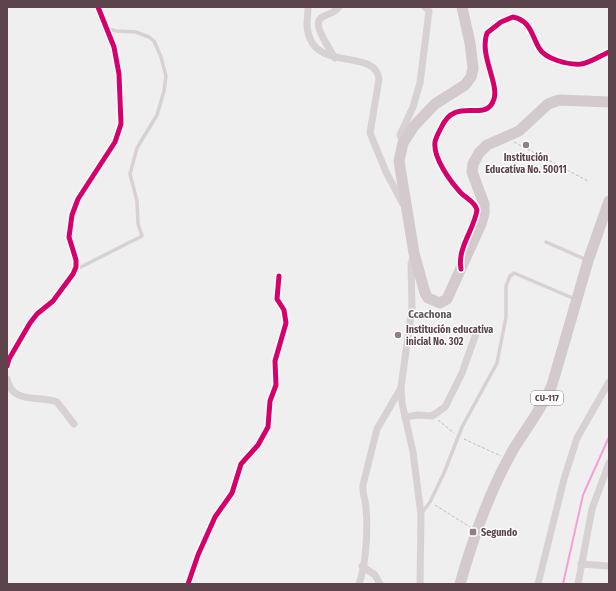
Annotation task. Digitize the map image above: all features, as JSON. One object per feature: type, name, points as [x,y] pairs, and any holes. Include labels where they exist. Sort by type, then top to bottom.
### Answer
[{"type":"main road","points":[[462,7],[470,43],[473,68],[472,77],[465,85],[435,104],[414,126],[403,143],[399,161],[414,252],[425,292],[432,301],[440,303],[447,299],[453,290],[484,213],[484,204],[472,172],[473,164],[479,153],[487,145],[519,132],[548,104],[559,100],[593,103],[609,102]]},
{"type":"main road","name":"CU-117","points":[[460,584],[486,505],[508,460],[545,402],[552,385],[588,261],[609,201]]},
{"type":"street","points":[[7,366],[9,359],[30,323],[37,314],[53,301],[76,267],[75,254],[70,246],[68,237],[72,215],[78,199],[115,142],[121,124],[118,74],[108,29],[98,7]]},
{"type":"street","points":[[308,7],[307,26],[312,43],[320,50],[335,58],[371,64],[378,72],[379,78],[370,133],[386,172],[409,215]]},
{"type":"street","points":[[335,58],[321,34],[318,23],[320,19],[336,12],[339,7]]},
{"type":"street","points":[[403,143],[400,135],[413,107],[420,83],[428,8]]},
{"type":"street","points":[[461,268],[459,261],[477,210],[475,204],[460,192],[446,173],[436,152],[435,144],[442,124],[452,112],[460,110],[484,111],[491,106],[494,100],[494,86],[486,54],[487,33],[501,22],[513,17],[528,24],[541,51],[561,61],[580,64],[609,52]]},
{"type":"street","points":[[414,252],[412,264],[412,308],[401,387],[421,515],[420,584]]},
{"type":"street","points":[[188,584],[198,555],[215,517],[232,493],[241,464],[258,445],[268,427],[270,402],[276,385],[275,361],[286,323],[284,310],[277,299],[279,276]]},
{"type":"street","points":[[405,417],[418,415],[432,416],[445,407],[459,380],[478,328]]},
{"type":"street","points":[[7,379],[15,393],[21,396],[34,400],[57,402],[74,424]]},
{"type":"street","points":[[538,584],[564,479],[577,438],[609,382]]},
{"type":"street","points":[[359,584],[368,529],[366,506],[362,491],[363,485],[377,429],[401,387]]},
{"type":"street","points":[[578,584],[592,509],[609,462]]},
{"type":"street","points":[[581,564],[608,566]]},
{"type":"street","points":[[362,566],[376,575],[380,584]]},
{"type":"lane","points":[[74,271],[142,236],[138,224],[136,201],[130,174],[137,148],[157,115],[164,92],[166,76],[161,57],[154,41],[144,34],[108,29]]},
{"type":"lane","points":[[546,242],[588,261]]},
{"type":"lane","points":[[421,515],[430,502],[444,473],[458,436],[497,363],[506,317],[506,286],[510,276],[514,273],[577,300]]},
{"type":"path","points":[[505,138],[588,181]]},
{"type":"path","points":[[432,416],[458,436],[508,460]]},
{"type":"path","points":[[430,502],[477,531]]},
{"type":"waterway","points":[[563,584],[583,495],[609,437]]},
{"type":"cycle path","points":[[7,366],[9,359],[30,323],[37,314],[53,301],[73,274],[76,267],[76,260],[69,237],[72,215],[78,199],[115,142],[121,124],[119,74],[114,47],[98,7]]},
{"type":"cycle path","points":[[461,269],[461,254],[473,225],[477,210],[473,203],[461,193],[447,176],[439,162],[435,142],[438,133],[447,118],[454,113],[462,111],[484,110],[490,106],[494,99],[494,85],[485,50],[487,33],[501,22],[513,17],[519,19],[527,25],[539,48],[551,58],[581,64],[609,52]]},
{"type":"cycle path","points":[[188,584],[198,555],[215,517],[232,493],[241,464],[258,445],[268,427],[270,401],[276,385],[275,361],[286,323],[284,310],[277,299],[279,276]]},
{"type":"place","name":"Institución Educativa No. 50011","points":[[526,145]]},
{"type":"place","name":"Institución educativa inicial No. 302","points":[[398,335]]},
{"type":"place","name":"Segundo","points":[[473,532]]},
{"type":"district","name":"Ccachona","points":[[430,314]]}]
